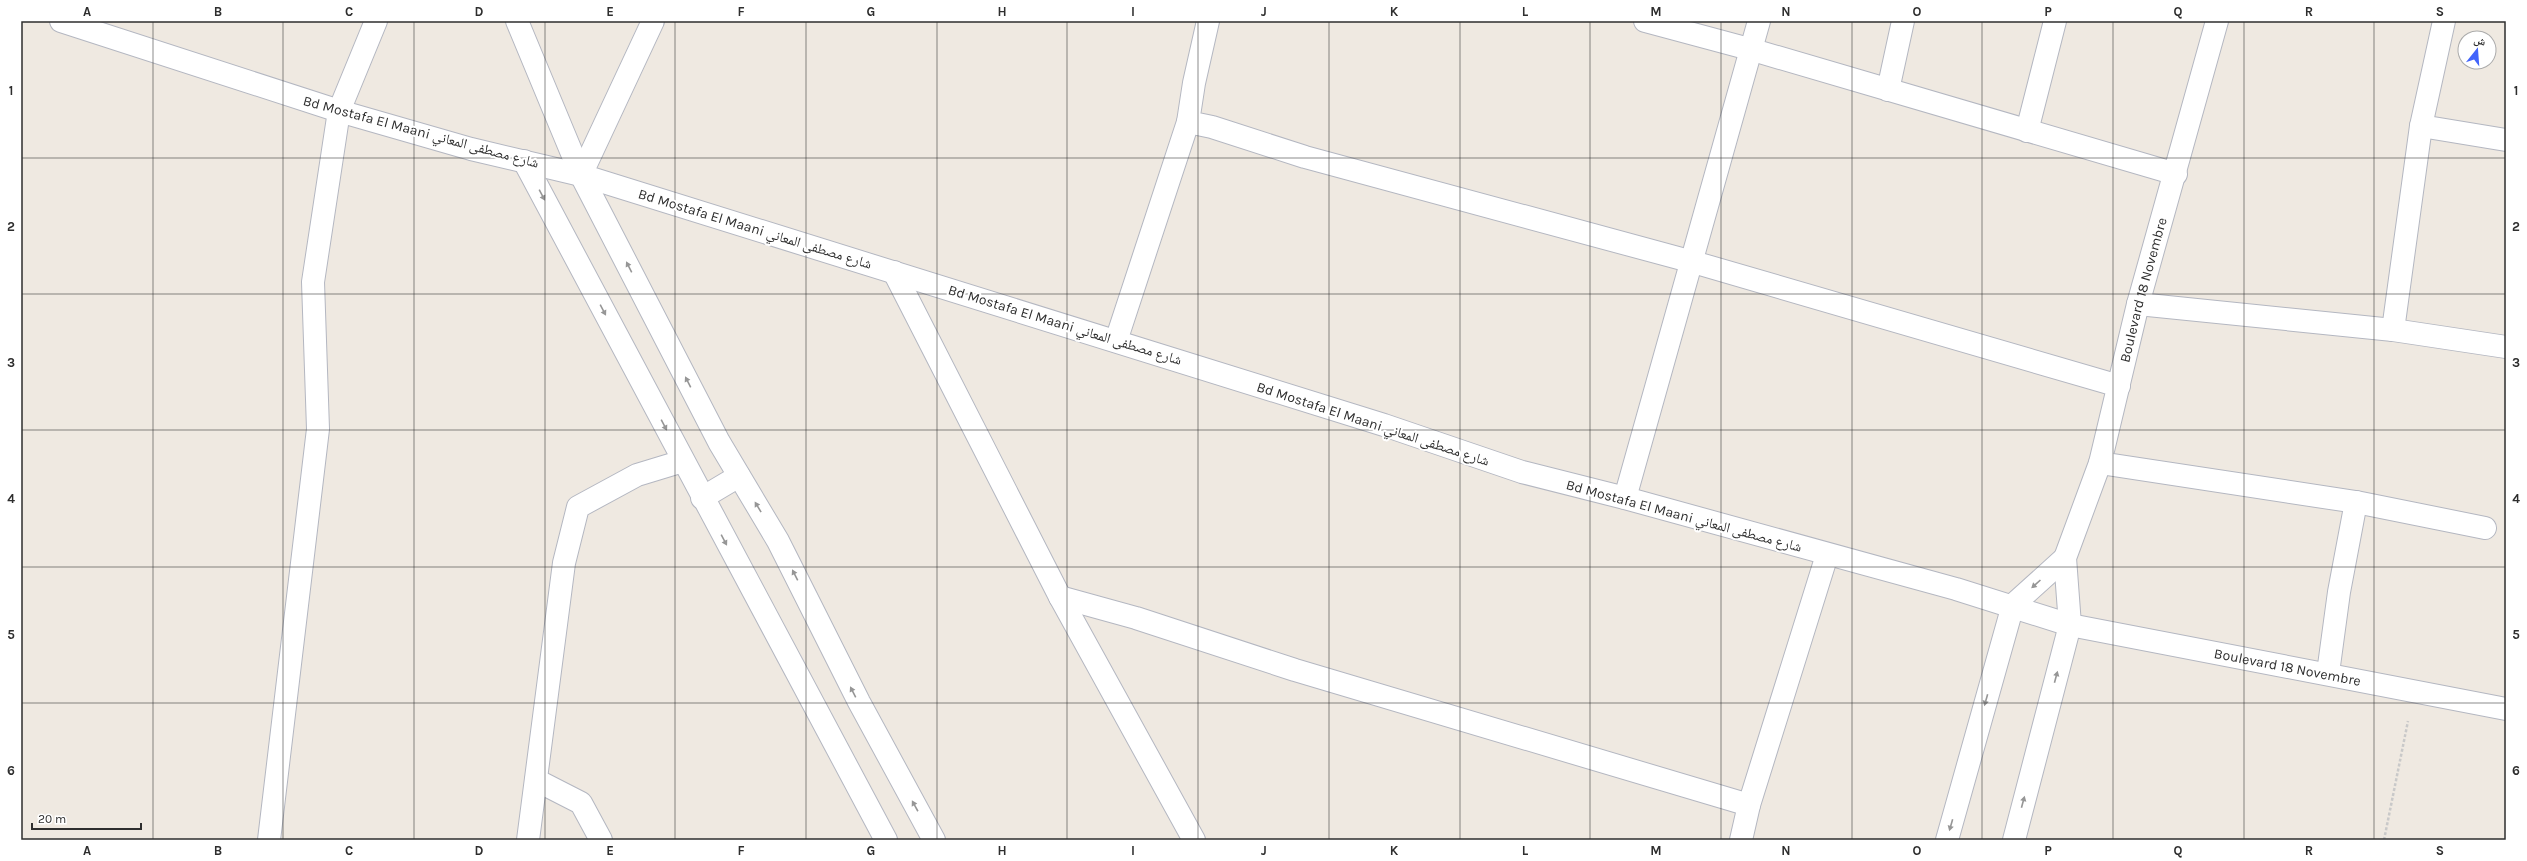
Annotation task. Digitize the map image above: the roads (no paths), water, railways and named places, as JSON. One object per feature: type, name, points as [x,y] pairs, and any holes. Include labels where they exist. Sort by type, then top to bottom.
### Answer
[{"type":"street","name":"Bd Mostafa El Maani شارع مصطفى المعاني","points":[[61,21],[338,111],[471,149],[581,175],[1384,425],[1522,472],[1625,498],[1826,556],[2013,606],[2070,625]]},
{"type":"street","points":[[269,840],[318,429],[313,282],[338,111],[376,21]]},
{"type":"street","points":[[517,21],[581,175],[719,442],[778,541],[858,702],[934,840]]},
{"type":"street","points":[[581,175],[653,21]]},
{"type":"street","points":[[1116,341],[1188,122],[1194,83],[1208,21]]},
{"type":"street","points":[[1645,21],[1753,50],[2176,174]]},
{"type":"street","points":[[1625,498],[1753,50],[1759,21]]},
{"type":"street","points":[[1888,90],[1903,21]]},
{"type":"street","points":[[2027,131],[2055,21]]},
{"type":"street","name":"Boulevard 18 Novembre","points":[[2065,558],[2100,464],[2138,304],[2176,174],[2218,21]]},
{"type":"street","points":[[2393,330],[2421,126],[2444,21]]},
{"type":"street","points":[[1188,122],[1212,127],[1305,156],[1693,262],[2119,386]]},
{"type":"street","points":[[2421,126],[2506,140]]},
{"type":"street","points":[[524,161],[702,498],[886,840]]},
{"type":"street","points":[[894,272],[1060,597],[1194,840]]},
{"type":"street","points":[[2138,304],[2393,330],[2506,347]]},
{"type":"street","points":[[528,840],[564,563],[578,508],[637,475],[683,461]]},
{"type":"street","points":[[2100,464],[2356,502],[2485,528]]},
{"type":"street","points":[[702,498],[739,476]]},
{"type":"street","points":[[2328,673],[2339,592],[2356,502]]},
{"type":"street","points":[[1741,840],[1749,805],[1826,556]]},
{"type":"street","points":[[1947,840],[2013,606],[2065,558]]},
{"type":"street","points":[[2014,840],[2070,625],[2065,558]]},
{"type":"street","points":[[1060,597],[1136,618],[1295,670],[1749,805]]},
{"type":"street","name":"Boulevard 18 Novembre","points":[[2070,625],[2328,673],[2506,709]]},
{"type":"street","points":[[536,780],[581,803],[601,840]]}]
